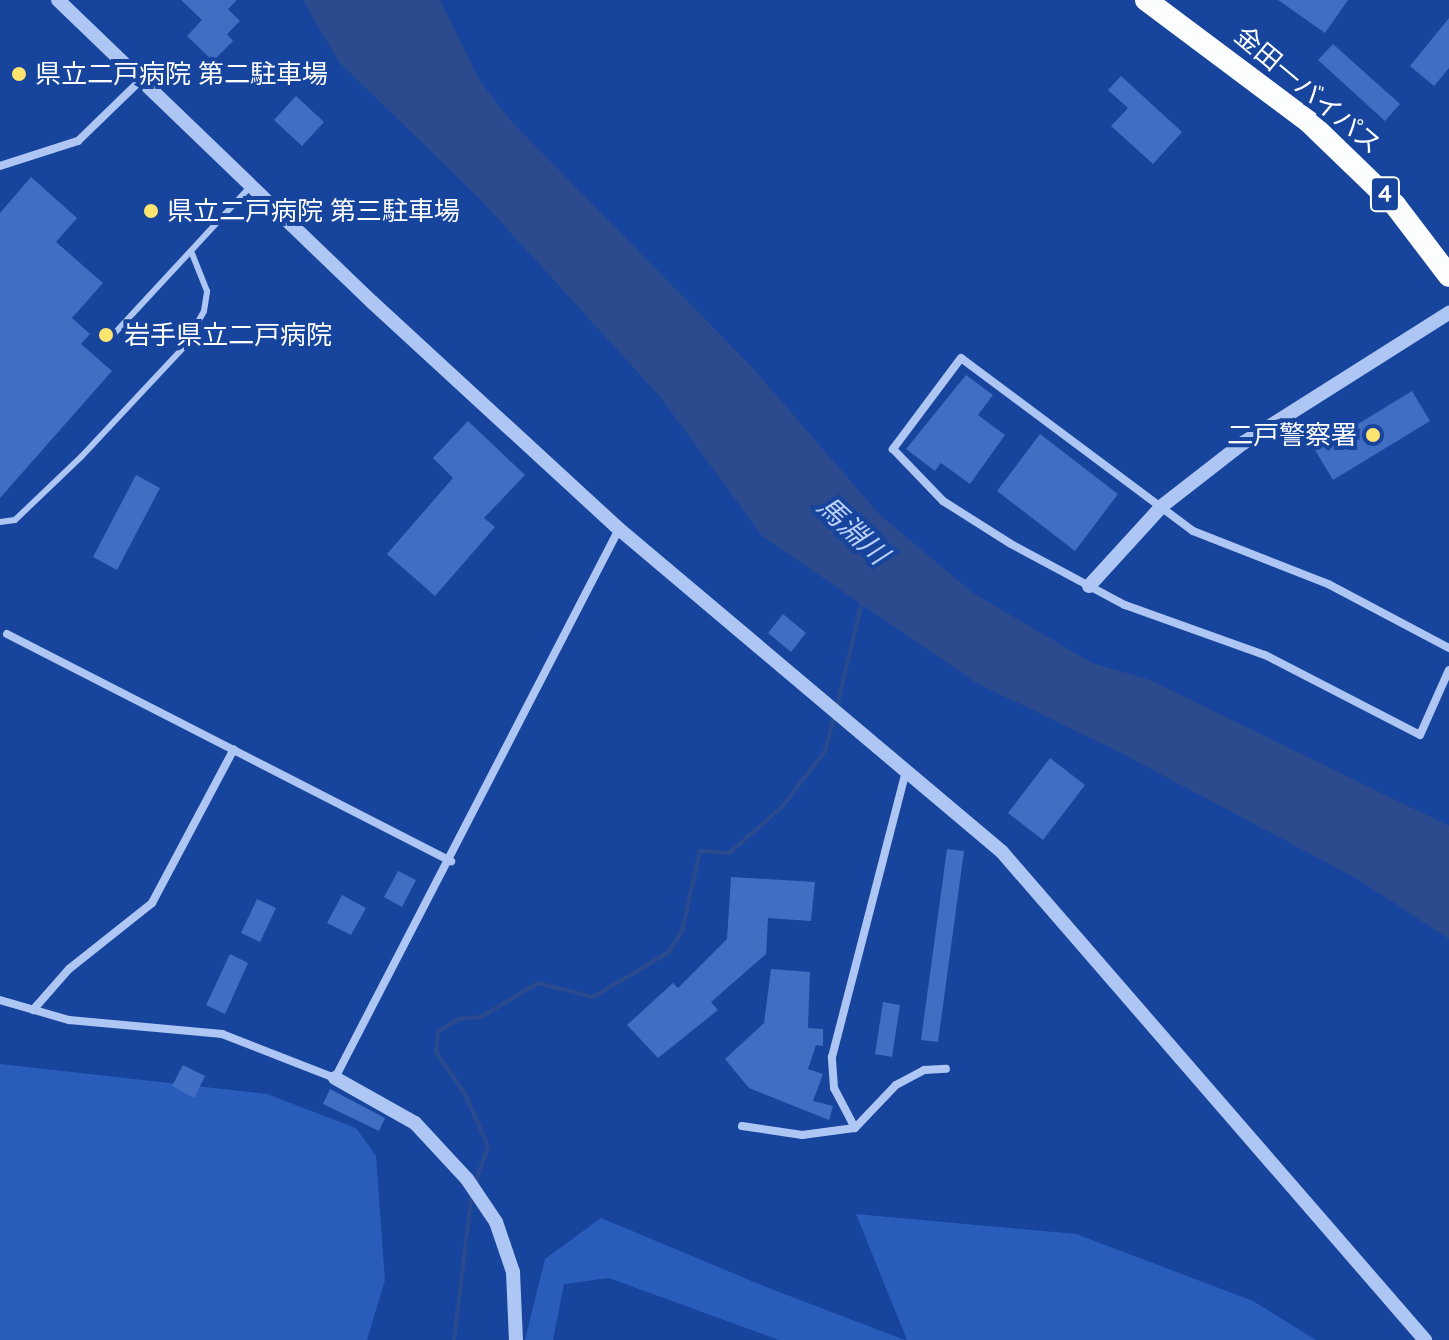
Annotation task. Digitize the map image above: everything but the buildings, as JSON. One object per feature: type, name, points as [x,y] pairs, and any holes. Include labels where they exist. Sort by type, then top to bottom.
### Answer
[{"type":"highway","name":"金田一バイパス","points":[[1146,0],[1320,131],[1395,205],[1449,276]]},
{"type":"street","points":[[58,0],[251,186],[619,529],[851,728],[1002,852],[1425,1340]]},
{"type":"street","points":[[0,166],[78,141],[100,125],[140,81]]},
{"type":"street","points":[[1089,586],[1162,506],[1243,443],[1449,313]]},
{"type":"street","points":[[1449,648],[1328,584],[1193,531],[961,358],[893,449],[943,501],[1089,586],[1125,605],[1265,655],[1420,735],[1449,670]]},
{"type":"street","points":[[335,1078],[451,861],[619,529]]},
{"type":"street","points":[[7,634],[451,861]]},
{"type":"street","points":[[33,1010],[69,969],[152,903],[234,749]]},
{"type":"street","points":[[855,1128],[834,1088],[832,1057],[906,771]]},
{"type":"street","points":[[0,1000],[86,1023],[222,1034],[335,1078],[415,1123],[467,1179],[496,1222],[513,1272],[516,1340]]},
{"type":"street","points":[[742,1126],[802,1135],[855,1128],[896,1085],[924,1070],[946,1069]]},
{"type":"lane","points":[[112,336],[251,186]]},
{"type":"lane","points":[[0,522],[15,520],[81,457],[184,347],[204,311],[207,291],[191,251]]},
{"type":"shaded area","points":[[0,1064],[267,1094],[356,1128],[376,1156],[385,1280],[367,1340],[0,1340]]},
{"type":"shaded area","points":[[856,1214],[1076,1234],[1253,1301],[1316,1340],[907,1340]]},
{"type":"shaded area","points":[[601,1218],[766,1287],[905,1340],[779,1340],[609,1278],[564,1284],[553,1340],[525,1340],[545,1259]]},
{"type":"water","name":"馬淵川","points":[[303,0],[440,0],[480,81],[511,121],[751,366],[880,515],[973,593],[1092,663],[1150,680],[1449,826],[1449,939],[1359,880],[1121,753],[975,682],[762,536],[661,398],[481,200],[339,62]]},
{"type":"waterway","points":[[837,706],[862,602]]},
{"type":"waterway","points":[[475,1184],[488,1146],[465,1094],[436,1052],[438,1032],[459,1019],[481,1017],[538,983],[593,997],[669,952],[682,931],[700,851],[729,853],[782,807],[825,751],[835,714]]},
{"type":"waterway","points":[[454,1340],[472,1192]]},
{"type":"place","name":"県立二戸病院 第二駐車場","points":[[19,74]]},
{"type":"place","name":"県立二戸病院 第三駐車場","points":[[151,211]]},
{"type":"place","name":"岩手県立二戸病院","points":[[106,335]]},
{"type":"place","name":"二戸警察署","points":[[1373,435]]}]
